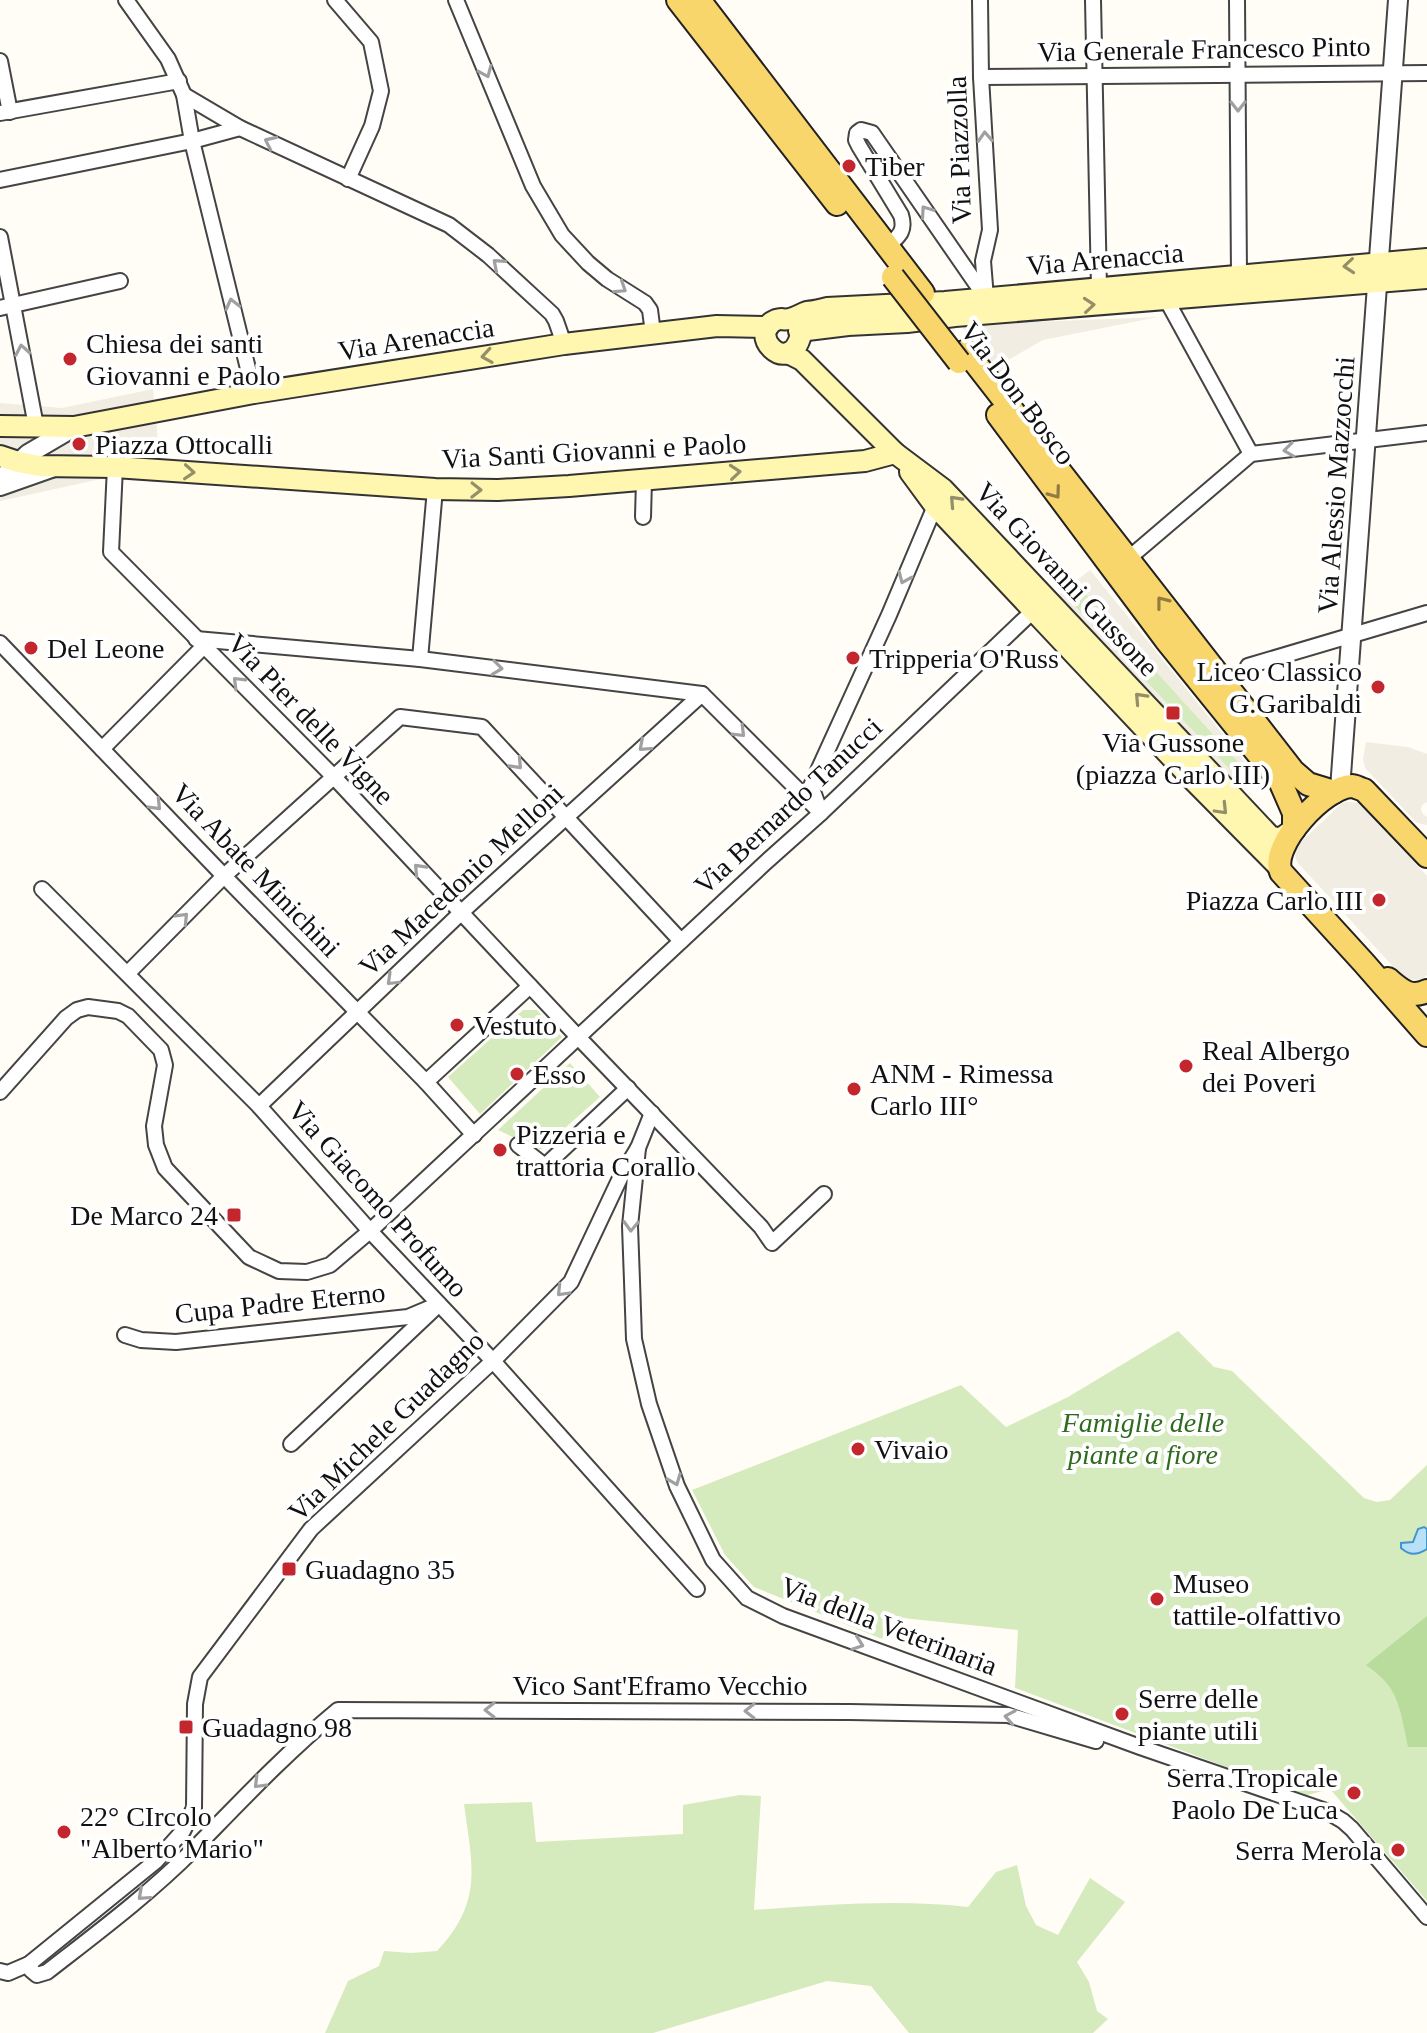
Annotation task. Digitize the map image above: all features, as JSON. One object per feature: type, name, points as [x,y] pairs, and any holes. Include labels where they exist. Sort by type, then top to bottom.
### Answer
[{"type":"main road","name":"Via Don Bosco","points":[[678,0],[882,250],[923,293],[963,356],[1157,629],[1280,781],[1294,813],[1294,829]]},
{"type":"main road","name":"Via Don Bosco","points":[[699,0],[882,250],[893,277],[963,356],[1129,558],[1293,771],[1308,784],[1337,790]]},
{"type":"main road","name":"Via Arenaccia","points":[[798,345],[830,327],[1166,299],[1379,272],[1427,259]]},
{"type":"main road","name":"Via Arenaccia","points":[[798,345],[809,312],[827,308],[895,306],[1239,276],[1379,272],[1427,278]]},
{"type":"main road","points":[[768,327],[775,321],[798,345],[818,344],[830,327]]},
{"type":"main road","name":"Via Arenaccia","points":[[0,426],[74,427],[254,393],[564,344],[717,326],[768,327]]},
{"type":"main road","name":"Via Giovanni Gussone","points":[[768,327],[766,337],[770,347],[777,353],[798,345],[895,453],[935,506],[1040,605],[1270,836],[1280,839],[1294,829]]},
{"type":"main road","name":"Via Giovanni Gussone","points":[[895,453],[943,489],[1040,605],[1278,866]]},
{"type":"main road","name":"Via Santi Giovanni e Paolo","points":[[9,459],[55,467],[115,467],[435,489],[498,490],[865,461],[895,453]]},
{"type":"main road","points":[[1426,853],[1364,790],[1353,786],[1337,790],[1310,811],[1294,829],[1279,857],[1278,866],[1427,1035]]},
{"type":"main road","points":[[1364,963],[1402,991],[1418,996],[1427,991]]},
{"type":"street","points":[[126,0],[168,59],[182,88],[192,141],[254,393]]},
{"type":"street","points":[[456,0],[533,186],[562,235],[588,263],[645,303],[650,310],[653,333]]},
{"type":"street","name":"Via Piazzolla","points":[[980,0],[990,230],[983,261],[986,298]]},
{"type":"street","points":[[1093,0],[1099,288]]},
{"type":"street","points":[[1237,0],[1239,276]]},
{"type":"street","name":"Via Alessio Mazzocchi","points":[[1337,790],[1353,635],[1398,0]]},
{"type":"street","points":[[344,3],[371,42],[381,91],[372,126],[348,179]]},
{"type":"street","points":[[0,61],[5,112],[182,88],[240,128],[449,225],[497,263],[552,314],[564,344]]},
{"type":"street","name":"Via Generale Francesco Pinto","points":[[981,77],[1427,73]]},
{"type":"street","points":[[0,180],[192,141],[240,128]]},
{"type":"street","points":[[882,250],[899,236],[904,224],[856,140],[861,130],[872,133],[986,298]]},
{"type":"street","points":[[0,237],[7,307],[36,426]]},
{"type":"street","points":[[7,307],[120,281]]},
{"type":"street","points":[[1166,299],[1251,454]]},
{"type":"street","points":[[0,483],[9,459],[74,427]]},
{"type":"street","points":[[1129,558],[1251,454],[1427,433]]},
{"type":"street","points":[[0,483],[55,467]]},
{"type":"street","name":"Via Pier delle Vigne","points":[[115,467],[111,552],[333,776],[628,1088]]},
{"type":"street","points":[[643,517],[644,480]]},
{"type":"street","points":[[420,659],[435,489]]},
{"type":"street","points":[[821,813],[811,786],[935,506]]},
{"type":"street","name":"Via Bernardo Tanucci","points":[[0,1092],[66,1018],[77,1010],[88,1007],[118,1011],[128,1016],[161,1050],[165,1065],[154,1126],[156,1145],[165,1168],[249,1257],[279,1271],[307,1272],[330,1265],[821,813],[1040,605]]},
{"type":"street","points":[[1248,666],[1427,613]]},
{"type":"street","name":"Via Abate Minichini","points":[[0,643],[474,1135]]},
{"type":"street","points":[[102,749],[199,643],[420,659],[702,694],[821,813]]},
{"type":"street","name":"Via Macedonio Melloni","points":[[259,1106],[461,913],[702,694]]},
{"type":"street","points":[[128,973],[224,876],[400,717],[482,727],[681,941]]},
{"type":"street","name":"Via Giacomo Profumo","points":[[42,889],[259,1106],[697,1589]]},
{"type":"street","points":[[426,1082],[530,986]]},
{"type":"street","points":[[518,1145],[545,1166],[628,1088],[761,1227],[772,1243],[824,1194]]},
{"type":"street","points":[[638,1148],[652,1113]]},
{"type":"street","name":"Via Michele Guadagno","points":[[29,1964],[156,1861],[183,1831],[194,1808],[195,1704],[200,1677],[311,1529],[493,1361],[571,1282],[621,1176],[638,1148]]},
{"type":"street","name":"Via della Veterinaria","points":[[638,1148],[630,1226],[634,1339],[649,1404],[677,1486],[713,1560],[747,1598],[783,1616],[1336,1816],[1352,1829],[1427,1917]]},
{"type":"street","points":[[291,1444],[439,1304]]},
{"type":"street","name":"Cupa Padre Eterno","points":[[125,1335],[141,1340],[176,1342],[408,1317],[439,1304]]},
{"type":"street","name":"Vico Sant'Eframo Vecchio","points":[[29,1964],[37,1975],[47,1972],[132,1905],[192,1851],[313,1730],[343,1709],[834,1711],[1008,1715],[1106,1744],[1140,1747]]},
{"type":"street","points":[[0,1971],[8,1973],[29,1964]]},
{"type":"green space","points":[[1076,583],[1242,766],[1234,774],[1063,594]]},
{"type":"green space","points":[[523,1010],[537,1010],[562,1037],[480,1114],[448,1077]]},
{"type":"green space","points":[[570,1063],[600,1097],[540,1150],[498,1130]]},
{"type":"green space","name":"Famiglie delle piante a fiore","points":[[1178,1331],[1214,1367],[1232,1371],[1364,1498],[1377,1502],[1390,1500],[1427,1465],[1427,1901],[1330,1789],[1304,1796],[1015,1688],[1018,1630],[893,1617],[882,1639],[754,1587],[725,1555],[692,1490],[961,1385],[1006,1427],[1068,1397]]},
{"type":"green space","points":[[1427,1616],[1427,1747],[1408,1747],[1394,1695],[1386,1682],[1366,1665]]},
{"type":"green space","points":[[740,1795],[761,1796],[754,1910],[887,1903],[968,1907],[996,1872],[1017,1865],[1026,1906],[1036,1925],[1058,1935],[1090,1878],[1125,1902],[1077,1962],[1089,1982],[1097,2011],[1108,2019],[1093,2033],[909,2033],[871,1986],[827,1981],[653,2033],[325,2033],[348,1981],[379,1966],[384,1951],[437,1951],[452,1933],[462,1916],[471,1882],[464,1804],[532,1802],[536,1842],[683,1834],[683,1805]]},
{"type":"shaded area","points":[[1158,317],[1043,340],[1010,359],[999,376],[961,325]]},
{"type":"shaded area","name":"Piazza Ottocalli","points":[[153,389],[162,482],[101,479],[0,501],[0,403],[62,408]]},
{"type":"shaded area","points":[[1090,570],[1247,764],[1234,780],[1057,596]],"holes":[[[1077,584],[1241,765],[1234,774],[1063,594]]]},
{"type":"shaded area","points":[[1366,742],[1408,747],[1427,754],[1427,802],[1421,810],[1427,817],[1427,825],[1417,823],[1365,768]]},
{"type":"shaded area","name":"Piazza Carlo III","points":[[1342,803],[1358,803],[1427,876],[1427,975],[1422,979],[1413,980],[1400,974],[1297,862],[1295,855],[1302,841]]},
{"type":"water","points":[[1418,1529],[1427,1529],[1427,1549],[1414,1554],[1401,1548],[1401,1543],[1413,1542]]},
{"type":"place","name":"Tiber","points":[[849,166]]},
{"type":"place","name":"Chiesa dei santi Giovanni e Paolo","points":[[70,359]]},
{"type":"place","name":"Piazza Ottocalli","points":[[79,444]]},
{"type":"place","name":"Del Leone","points":[[31,648]]},
{"type":"place","name":"Tripperia O'Russ","points":[[853,658]]},
{"type":"place","name":"Liceo Classico G.Garibaldi","points":[[1378,687]]},
{"type":"place","name":"Via Gussone (piazza Carlo III)","points":[[1173,713]]},
{"type":"place","name":"Piazza Carlo III","points":[[1379,900]]},
{"type":"place","name":"Vestuto","points":[[457,1025]]},
{"type":"place","name":"Real Albergo dei Poveri","points":[[1186,1066]]},
{"type":"place","name":"Esso","points":[[517,1074]]},
{"type":"place","name":"ANM - Rimessa Carlo III°","points":[[854,1089]]},
{"type":"place","name":"Pizzeria e trattoria Corallo","points":[[500,1150]]},
{"type":"place","name":"De Marco 24","points":[[234,1215]]},
{"type":"place","name":"Vivaio","points":[[858,1449]]},
{"type":"place","name":"Guadagno 35","points":[[289,1569]]},
{"type":"place","name":"Museo tattile-olfattivo","points":[[1157,1599]]},
{"type":"place","name":"Serre delle piante utili","points":[[1122,1714]]},
{"type":"place","name":"Guadagno 98","points":[[186,1727]]},
{"type":"place","name":"Serra Tropicale Paolo De Luca","points":[[1354,1793]]},
{"type":"place","name":"22° CIrcolo \"Alberto Mario\"","points":[[64,1832]]},
{"type":"place","name":"Serra Merola","points":[[1398,1850]]}]
